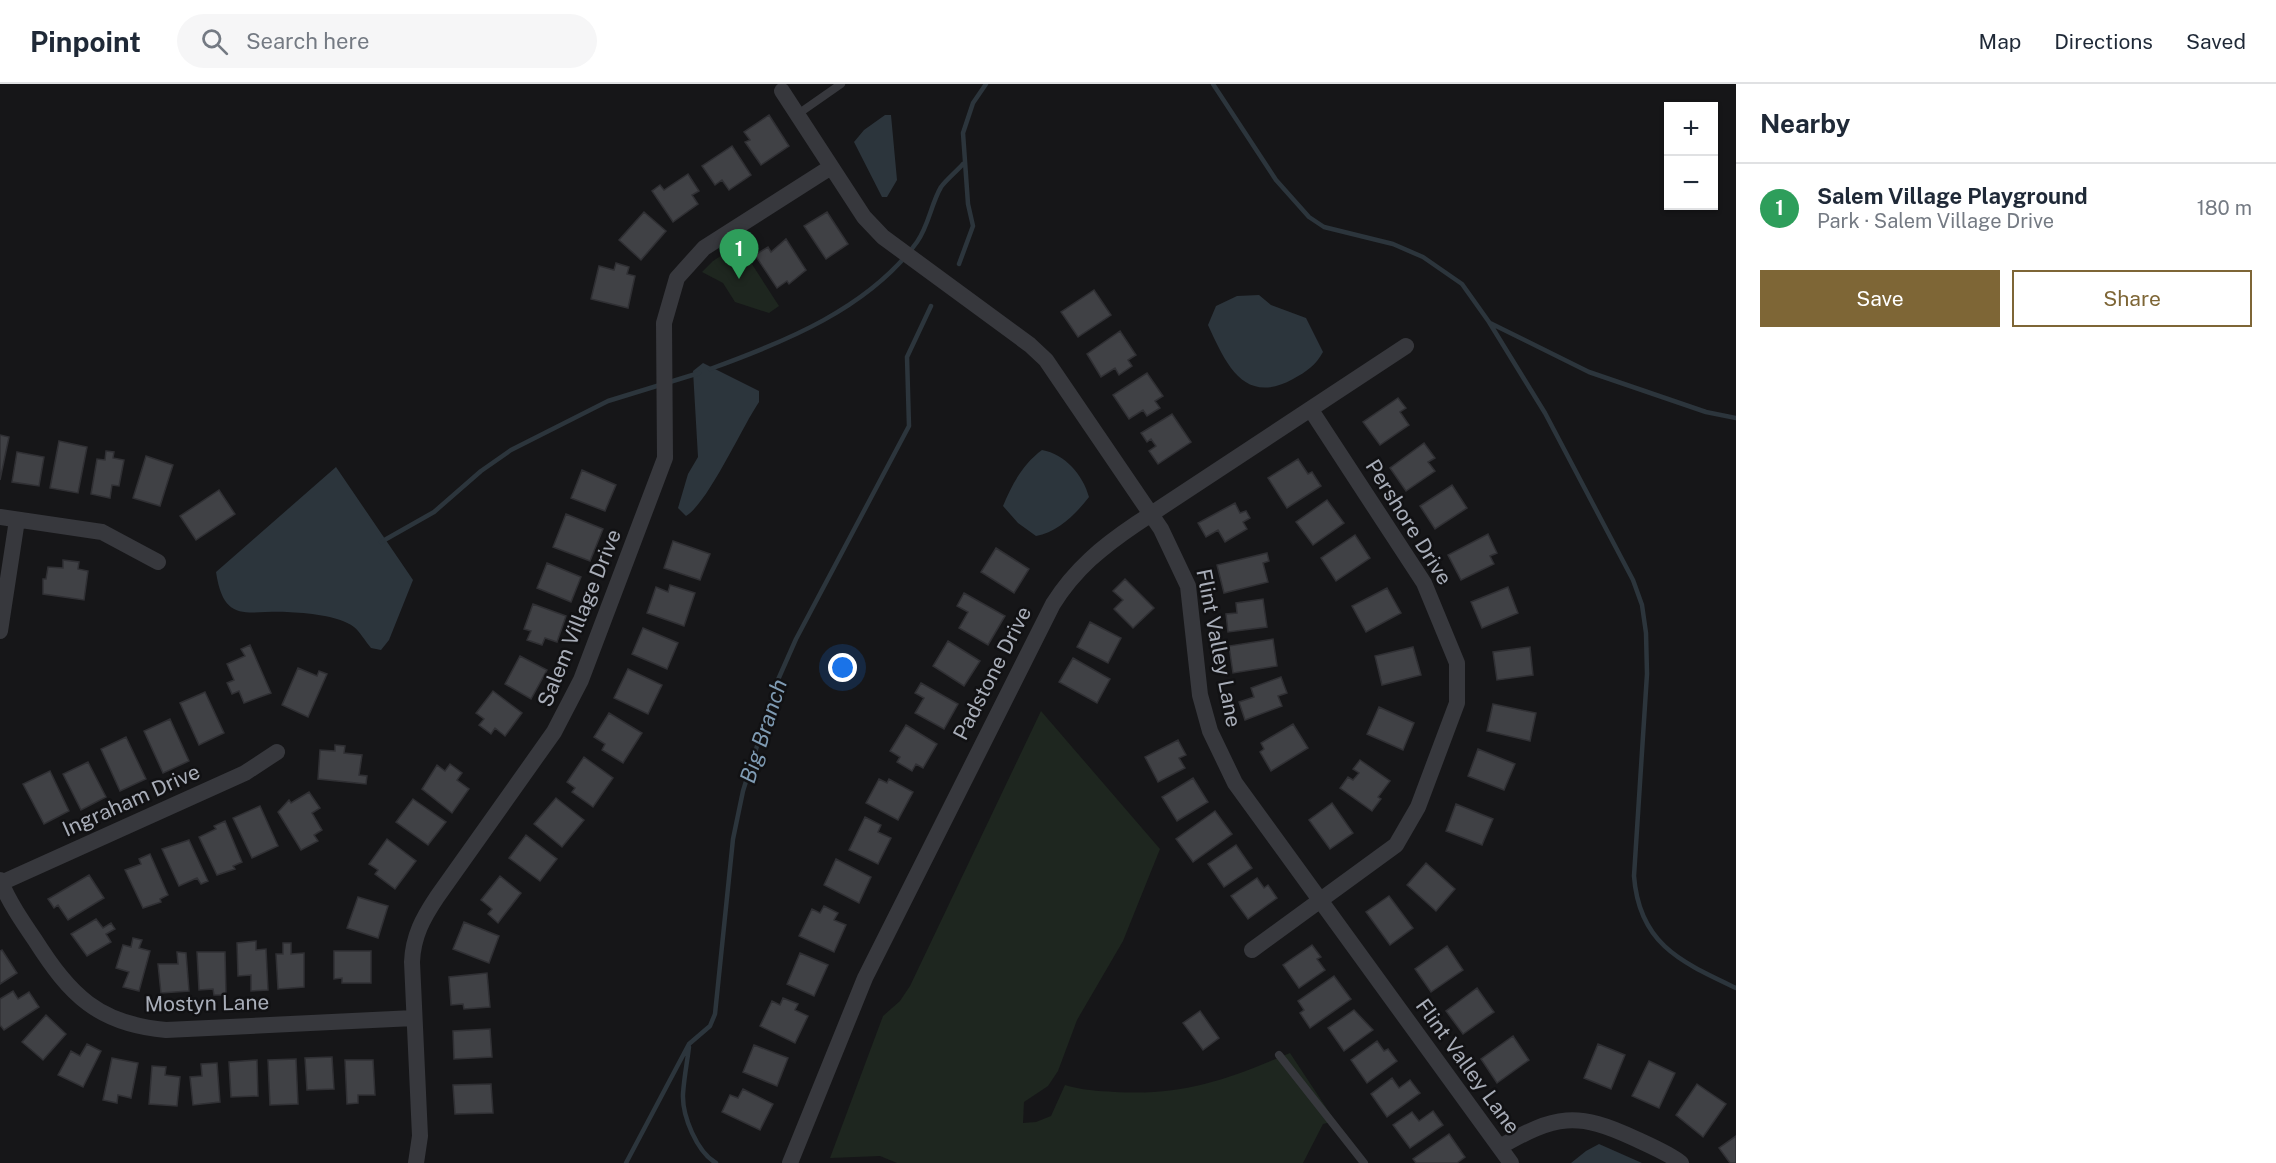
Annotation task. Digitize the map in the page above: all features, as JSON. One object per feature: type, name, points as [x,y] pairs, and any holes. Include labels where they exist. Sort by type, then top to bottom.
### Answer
[{"type":"street","name":"Flint Valley Lane","points":[[782,91],[864,217],[883,237],[1030,345],[1046,360],[1151,514],[1176,557],[1188,586],[1200,695],[1210,731],[1222,760],[1235,783],[1511,1163]]},
{"type":"street","name":"Salem Village Drive","points":[[416,1163],[420,1136],[413,947],[421,920],[566,712],[581,680],[660,473],[666,440],[664,323],[676,278],[704,248],[831,167]]},
{"type":"street","name":"Padstone Drive","points":[[790,1163],[865,978],[1053,604],[1074,573],[1087,560],[1151,514],[1406,346]]},
{"type":"street","name":"Pershore Drive","points":[[1252,950],[1376,862],[1396,845],[1407,829],[1457,703],[1459,680],[1452,646],[1424,583],[1311,410]]},
{"type":"street","points":[[0,631],[8,518],[102,532],[158,562]]},
{"type":"street","name":"Ingraham Drive","points":[[1,882],[245,773],[277,752]]},
{"type":"street","name":"Mostyn Lane","points":[[1,882],[21,918],[65,984],[96,1010],[130,1025],[166,1030],[414,1018]]},
{"type":"street","points":[[1500,1147],[1533,1128],[1573,1120],[1610,1127],[1681,1163]]},
{"type":"lane","points":[[798,114],[841,84]]},
{"type":"lane","points":[[1279,1055],[1364,1163]]},
{"type":"shaded area","points":[[885,115],[891,115],[897,180],[887,197],[882,197],[854,142],[864,130]]},
{"type":"shaded area","points":[[739,244],[779,306],[769,313],[735,302],[723,283],[702,272],[713,261]]},
{"type":"shaded area","points":[[1259,295],[1271,305],[1306,318],[1323,352],[1306,371],[1276,386],[1262,387],[1249,384],[1239,377],[1222,354],[1208,325],[1216,306],[1237,296]]},
{"type":"shaded area","points":[[703,363],[759,391],[759,402],[714,481],[695,508],[686,516],[678,508],[688,474],[698,457],[693,371]]},
{"type":"shaded area","points":[[1042,450],[1058,456],[1072,467],[1089,497],[1066,521],[1052,531],[1036,536],[1018,523],[1003,506],[1019,475]]},
{"type":"shaded area","points":[[336,467],[413,580],[389,640],[381,650],[371,648],[354,627],[331,617],[295,612],[240,611],[231,607],[220,589],[216,572]]},
{"type":"shaded area","points":[[1041,711],[1160,849],[1123,941],[1077,1020],[1058,1071],[1048,1086],[1024,1102],[1023,1123],[1036,1122],[1051,1116],[1065,1085],[1083,1089],[1140,1093],[1185,1088],[1226,1078],[1290,1053],[1335,1121],[1323,1124],[1303,1163],[897,1163],[880,1156],[830,1158],[883,1016],[900,1001],[910,986]]},
{"type":"shaded area","points":[[1599,1144],[1642,1163],[1571,1163]]},
{"type":"building","points":[[769,115],[789,146],[761,165],[745,142],[750,140],[744,132]]},
{"type":"building","points":[[732,146],[751,175],[729,190],[722,180],[715,185],[702,166]]},
{"type":"building","points":[[688,174],[699,191],[692,195],[698,204],[673,222],[652,191],[660,185],[664,190]]},
{"type":"building","points":[[644,212],[666,231],[641,260],[619,240]]},
{"type":"building","points":[[827,212],[848,244],[826,259],[804,226]]},
{"type":"building","points":[[786,239],[806,270],[789,284],[787,281],[777,288],[755,255],[768,247],[771,252]]},
{"type":"building","points":[[616,263],[629,267],[627,274],[635,276],[628,308],[591,299],[599,266],[614,270]]},
{"type":"building","points":[[1094,290],[1111,315],[1078,337],[1061,312]]},
{"type":"building","points":[[1120,331],[1136,355],[1128,360],[1132,366],[1119,375],[1115,368],[1101,377],[1087,354]]},
{"type":"building","points":[[1147,373],[1163,396],[1155,401],[1160,408],[1147,416],[1143,410],[1129,419],[1113,395]]},
{"type":"building","points":[[1398,398],[1406,408],[1400,412],[1409,425],[1380,445],[1363,422]]},
{"type":"building","points":[[1172,414],[1191,442],[1158,464],[1149,451],[1156,446],[1151,439],[1147,442],[1141,433]]},
{"type":"building","points":[[0,435],[9,437],[0,480]]},
{"type":"building","points":[[59,441],[87,447],[78,493],[50,488]]},
{"type":"building","points":[[1424,443],[1435,458],[1428,462],[1435,471],[1406,491],[1390,468]]},
{"type":"building","points":[[106,451],[114,452],[113,458],[124,460],[119,486],[112,485],[110,498],[91,494],[97,459],[105,460]]},
{"type":"building","points":[[17,452],[44,457],[39,486],[12,482]]},
{"type":"building","points":[[146,456],[173,465],[160,506],[133,498]]},
{"type":"building","points":[[1298,459],[1308,474],[1312,472],[1321,486],[1287,508],[1268,478]]},
{"type":"building","points":[[582,470],[616,485],[605,511],[571,498]]},
{"type":"building","points":[[1452,485],[1467,508],[1435,529],[1420,506]]},
{"type":"building","points":[[219,490],[235,514],[196,540],[180,516]]},
{"type":"building","points":[[1327,500],[1344,523],[1313,545],[1296,522]]},
{"type":"building","points":[[1235,503],[1240,513],[1246,511],[1250,518],[1243,522],[1247,529],[1225,542],[1218,530],[1206,537],[1198,523]]},
{"type":"building","points":[[566,514],[603,529],[590,561],[553,547]]},
{"type":"building","points":[[1488,534],[1497,553],[1490,556],[1494,564],[1461,580],[1448,555]]},
{"type":"building","points":[[1355,535],[1370,558],[1336,581],[1321,558]]},
{"type":"building","points":[[673,541],[710,554],[700,580],[664,568]]},
{"type":"building","points":[[996,548],[1029,569],[1014,593],[981,572]]},
{"type":"building","points":[[1267,553],[1269,561],[1263,563],[1268,582],[1224,593],[1217,565]]},
{"type":"building","points":[[63,560],[79,562],[78,569],[88,571],[84,600],[43,594],[43,579],[46,579],[48,567],[63,568]]},
{"type":"building","points":[[547,563],[581,577],[571,602],[537,588]]},
{"type":"building","points":[[1125,579],[1154,608],[1133,628],[1114,609],[1123,600],[1113,591]]},
{"type":"building","points":[[670,585],[695,593],[684,626],[647,613],[656,587],[668,592]]},
{"type":"building","points":[[1508,587],[1518,613],[1482,628],[1471,602]]},
{"type":"building","points":[[1387,588],[1401,613],[1366,632],[1352,606]]},
{"type":"building","points":[[964,593],[1005,616],[988,645],[959,628],[968,612],[957,606]]},
{"type":"building","points":[[1263,599],[1267,627],[1228,632],[1226,614],[1237,613],[1236,603]]},
{"type":"building","points":[[533,604],[566,616],[557,642],[545,638],[542,645],[527,640],[531,631],[524,629]]},
{"type":"building","points":[[1090,622],[1121,638],[1108,663],[1077,647]]},
{"type":"building","points":[[643,628],[678,643],[667,669],[632,654]]},
{"type":"building","points":[[1273,639],[1277,666],[1233,673],[1229,646]]},
{"type":"building","points":[[948,641],[980,661],[964,686],[933,666]]},
{"type":"building","points":[[250,645],[271,693],[244,703],[239,691],[232,694],[227,683],[234,680],[227,664],[245,656],[241,649]]},
{"type":"building","points":[[1413,647],[1421,675],[1382,685],[1375,656]]},
{"type":"building","points":[[1530,647],[1533,675],[1497,680],[1493,652]]},
{"type":"building","points":[[520,656],[547,670],[531,699],[505,684]]},
{"type":"building","points":[[1073,658],[1110,679],[1097,703],[1059,682]]},
{"type":"building","points":[[298,668],[317,676],[319,671],[327,674],[308,717],[282,705]]},
{"type":"building","points":[[628,669],[662,685],[648,714],[614,698]]},
{"type":"building","points":[[1281,677],[1287,693],[1278,696],[1282,706],[1245,720],[1239,702],[1254,697],[1251,688]]},
{"type":"building","points":[[921,683],[958,704],[944,729],[915,713],[924,698],[915,693]]},
{"type":"building","points":[[493,691],[522,713],[505,736],[495,728],[491,734],[479,725],[484,719],[476,713]]},
{"type":"building","points":[[205,692],[224,733],[199,745],[180,703]]},
{"type":"building","points":[[1493,704],[1536,713],[1530,741],[1487,731]]},
{"type":"building","points":[[1379,707],[1414,723],[1403,750],[1367,734]]},
{"type":"building","points":[[609,713],[642,733],[623,763],[602,750],[605,744],[594,737]]},
{"type":"building","points":[[170,719],[189,761],[163,773],[144,731]]},
{"type":"building","points":[[1293,724],[1308,748],[1271,771],[1260,752],[1264,749],[1261,743]]},
{"type":"building","points":[[906,725],[937,744],[923,768],[916,764],[912,771],[897,762],[900,757],[890,751]]},
{"type":"building","points":[[126,737],[146,779],[120,791],[101,749]]},
{"type":"building","points":[[1178,740],[1186,755],[1179,758],[1185,768],[1158,782],[1145,757]]},
{"type":"building","points":[[335,745],[345,746],[344,753],[362,755],[359,775],[367,776],[366,784],[318,779],[320,750],[335,751]]},
{"type":"building","points":[[1478,749],[1515,764],[1504,790],[1468,776]]},
{"type":"building","points":[[584,757],[613,778],[593,807],[572,792],[575,788],[567,782]]},
{"type":"building","points":[[1360,760],[1390,781],[1378,797],[1381,799],[1372,811],[1340,788],[1348,777],[1353,780],[1359,773],[1353,769]]},
{"type":"building","points":[[88,762],[106,797],[81,810],[63,774]]},
{"type":"building","points":[[450,764],[462,773],[457,780],[469,789],[452,813],[422,789],[437,765],[445,771]]},
{"type":"building","points":[[50,771],[69,811],[44,824],[23,784]]},
{"type":"building","points":[[1193,778],[1208,802],[1177,821],[1162,797]]},
{"type":"building","points":[[879,779],[887,783],[889,779],[913,792],[898,820],[866,803]]},
{"type":"building","points":[[309,792],[320,808],[312,813],[322,830],[314,835],[318,841],[301,850],[278,812],[289,800],[291,803]]},
{"type":"building","points":[[556,798],[584,820],[562,847],[534,824]]},
{"type":"building","points":[[413,799],[446,822],[428,845],[396,822]]},
{"type":"building","points":[[1332,803],[1353,833],[1330,849],[1309,820]]},
{"type":"building","points":[[1456,804],[1493,819],[1482,845],[1446,831]]},
{"type":"building","points":[[260,806],[278,846],[252,858],[233,818]]},
{"type":"building","points":[[1215,811],[1232,834],[1193,862],[1176,839]]},
{"type":"building","points":[[865,817],[881,825],[878,832],[891,838],[878,864],[849,850]]},
{"type":"building","points":[[225,821],[242,862],[233,866],[235,869],[217,875],[199,837],[216,829],[214,826]]},
{"type":"building","points":[[526,835],[557,859],[540,881],[509,858]]},
{"type":"building","points":[[387,839],[416,861],[395,889],[375,874],[378,870],[369,864]]},
{"type":"building","points":[[189,840],[208,881],[201,884],[197,878],[179,886],[162,849]]},
{"type":"building","points":[[1236,845],[1252,868],[1224,887],[1208,864]]},
{"type":"building","points":[[150,854],[168,895],[160,899],[161,902],[143,908],[125,870],[141,864],[139,859]]},
{"type":"building","points":[[836,859],[871,877],[859,903],[824,885]]},
{"type":"building","points":[[1426,863],[1455,889],[1436,911],[1407,885]]},
{"type":"building","points":[[89,875],[104,898],[68,920],[58,905],[54,908],[48,899]]},
{"type":"building","points":[[500,876],[521,893],[498,923],[488,914],[492,909],[481,900]]},
{"type":"building","points":[[1257,878],[1264,888],[1268,885],[1277,898],[1248,919],[1231,896]]},
{"type":"building","points":[[1389,896],[1413,928],[1390,945],[1366,912]]},
{"type":"building","points":[[358,897],[388,906],[378,938],[347,928]]},
{"type":"building","points":[[824,906],[838,913],[834,920],[846,925],[834,952],[799,936],[812,909],[820,913]]},
{"type":"building","points":[[96,919],[103,928],[111,923],[115,929],[106,934],[111,942],[87,956],[71,934]]},
{"type":"building","points":[[464,922],[499,936],[489,963],[453,949]]},
{"type":"building","points":[[133,938],[142,940],[139,948],[150,951],[139,991],[123,987],[129,972],[116,968],[123,945],[131,947]]},
{"type":"building","points":[[256,941],[256,950],[266,949],[268,990],[251,991],[251,975],[238,976],[237,943]]},
{"type":"building","points":[[283,943],[291,943],[291,954],[304,953],[304,987],[278,989],[276,954],[283,954]]},
{"type":"building","points":[[1312,945],[1321,957],[1317,959],[1325,970],[1299,988],[1283,965]]},
{"type":"building","points":[[1447,946],[1463,970],[1431,992],[1415,969]]},
{"type":"building","points":[[2,950],[17,973],[0,984],[0,951]]},
{"type":"building","points":[[334,951],[371,951],[371,983],[342,983],[342,978],[334,979]]},
{"type":"building","points":[[177,952],[186,953],[189,991],[161,993],[158,964],[178,964]]},
{"type":"building","points":[[197,952],[225,952],[226,995],[214,995],[213,989],[199,990]]},
{"type":"building","points":[[800,953],[828,965],[814,996],[787,984]]},
{"type":"building","points":[[487,973],[490,1007],[464,1009],[463,1004],[451,1005],[449,977]]},
{"type":"building","points":[[1334,976],[1351,999],[1310,1028],[1300,1013],[1304,1010],[1298,1001]]},
{"type":"building","points":[[1477,988],[1494,1012],[1463,1034],[1446,1011]]},
{"type":"building","points":[[13,991],[18,999],[29,992],[39,1007],[4,1030],[0,1025],[0,999]]},
{"type":"building","points":[[783,998],[798,1004],[795,1010],[808,1016],[795,1043],[760,1026],[772,1001],[780,1005]]},
{"type":"building","points":[[1354,1010],[1373,1030],[1344,1051],[1328,1028]]},
{"type":"building","points":[[1200,1011],[1219,1038],[1203,1050],[1183,1023]]},
{"type":"building","points":[[46,1015],[66,1034],[43,1060],[22,1042]]},
{"type":"building","points":[[490,1029],[492,1057],[454,1059],[453,1031]]},
{"type":"building","points":[[1513,1036],[1529,1060],[1497,1083],[1481,1059]]},
{"type":"building","points":[[1377,1041],[1384,1051],[1388,1049],[1397,1061],[1367,1083],[1351,1060]]},
{"type":"building","points":[[87,1044],[101,1051],[83,1087],[58,1075],[71,1051],[80,1056]]},
{"type":"building","points":[[1598,1044],[1625,1055],[1611,1089],[1584,1078]]},
{"type":"building","points":[[754,1045],[788,1058],[777,1086],[743,1072]]},
{"type":"building","points":[[332,1057],[334,1089],[307,1090],[305,1058]]},
{"type":"building","points":[[112,1058],[138,1063],[131,1098],[118,1095],[117,1103],[103,1100]]},
{"type":"building","points":[[296,1059],[298,1104],[270,1105],[268,1060]]},
{"type":"building","points":[[257,1060],[258,1096],[231,1097],[229,1062]]},
{"type":"building","points":[[345,1060],[373,1060],[375,1095],[358,1095],[358,1103],[347,1104]]},
{"type":"building","points":[[1649,1061],[1675,1073],[1659,1108],[1632,1096]]},
{"type":"building","points":[[217,1063],[220,1102],[193,1105],[190,1077],[202,1076],[201,1064]]},
{"type":"building","points":[[152,1066],[166,1067],[165,1075],[180,1077],[177,1106],[149,1104]]},
{"type":"building","points":[[1392,1078],[1399,1088],[1410,1080],[1420,1093],[1387,1117],[1371,1094]]},
{"type":"building","points":[[491,1084],[493,1113],[455,1114],[453,1085]]},
{"type":"building","points":[[1697,1084],[1726,1104],[1703,1137],[1676,1115]]},
{"type":"building","points":[[743,1089],[773,1104],[760,1130],[722,1112],[730,1095],[738,1098]]},
{"type":"building","points":[[1433,1111],[1443,1125],[1410,1148],[1393,1125],[1412,1112],[1419,1121]]},
{"type":"building","points":[[1449,1134],[1465,1157],[1457,1163],[1416,1163],[1413,1159]]},
{"type":"building","points":[[1736,1136],[1736,1163],[1730,1163],[1719,1148]]},
{"type":"waterway","name":"Big Branch","points":[[959,264],[973,226],[968,204],[963,133],[973,103],[986,84]]},
{"type":"waterway","points":[[1213,84],[1276,180],[1309,217],[1324,227],[1393,244],[1423,257],[1462,284],[1489,322],[1545,413],[1633,580],[1642,605],[1646,633],[1647,674],[1634,876],[1644,919],[1666,948],[1698,969],[1736,988]]},
{"type":"waterway","points":[[710,369],[767,347],[824,320],[875,286],[917,242],[941,187],[963,164]]},
{"type":"waterway","name":"Big Branch","points":[[626,1163],[689,1044],[710,1026],[715,1014],[733,839],[743,791],[777,682],[796,639],[909,426],[907,357],[931,306]]},
{"type":"waterway","points":[[1490,323],[1589,372],[1706,412],[1736,418]]},
{"type":"waterway","points":[[381,542],[434,512],[481,471],[511,450],[608,401],[699,373]]},
{"type":"waterway","points":[[689,1047],[683,1094],[685,1113],[697,1142],[709,1158],[716,1163]]},
{"type":"place","name":"Salem Village Playground","points":[[739,279]]}]
